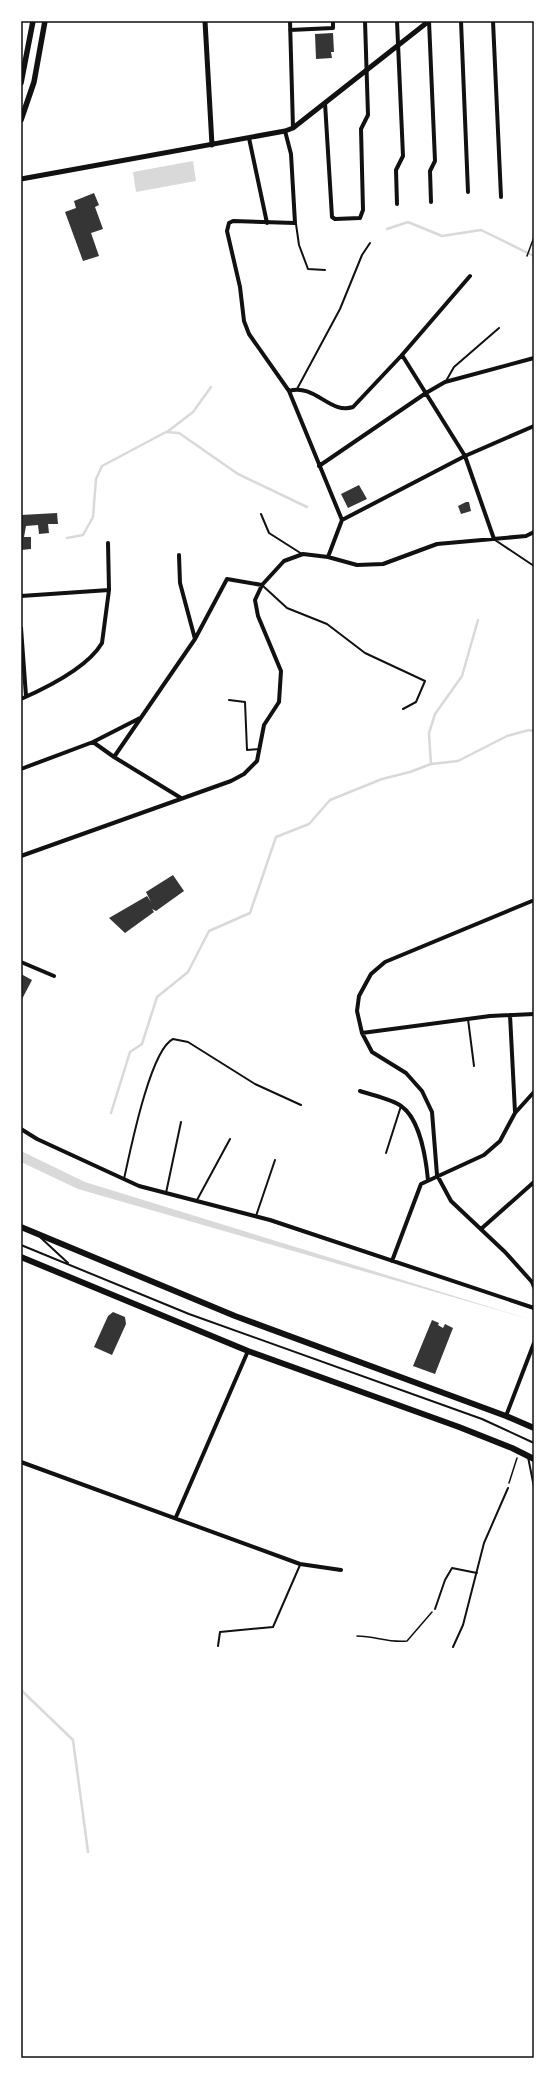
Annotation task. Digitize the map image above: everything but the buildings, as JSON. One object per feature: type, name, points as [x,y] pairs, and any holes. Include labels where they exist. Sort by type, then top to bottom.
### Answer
[{"type":"main road","points":[[21,82],[33,21]]},
{"type":"main road","points":[[21,120],[34,82],[46,21]]},
{"type":"main road","points":[[21,1227],[235,1316],[506,1416],[534,1428]]},
{"type":"main road","points":[[21,1257],[248,1351],[518,1450],[531,1457]]},
{"type":"street","points":[[205,21],[212,145]]},
{"type":"street","points":[[290,21],[293,128]]},
{"type":"street","points":[[290,30],[333,28],[333,21]]},
{"type":"street","points":[[325,103],[332,217],[335,219],[360,218],[363,210],[361,129],[368,115],[365,21]]},
{"type":"street","points":[[398,21],[403,156],[396,169],[398,204]]},
{"type":"street","points":[[21,179],[286,131],[293,128],[429,21]]},
{"type":"street","points":[[429,21],[435,161],[430,171],[431,202]]},
{"type":"street","points":[[461,21],[468,192]]},
{"type":"street","points":[[493,21],[501,197]]},
{"type":"street","points":[[286,131],[291,154],[295,223],[233,221],[229,223],[227,231],[240,287],[244,321],[249,334],[289,391],[318,466],[342,520]]},
{"type":"street","points":[[249,138],[267,223]]},
{"type":"street","points":[[289,391],[297,388],[304,389],[341,408],[348,409],[353,407],[402,355],[470,276]]},
{"type":"street","points":[[402,355],[465,456],[494,539]]},
{"type":"street","points":[[318,466],[426,393],[445,382],[534,358]]},
{"type":"street","points":[[328,557],[342,520],[465,456],[534,426]]},
{"type":"street","points":[[21,856],[231,781],[244,774],[257,761],[261,749],[264,725],[279,702],[282,685],[281,671],[258,616],[255,600],[262,585],[284,561],[303,554],[328,557],[357,565],[383,564],[437,544],[526,536],[534,532]]},
{"type":"street","points":[[21,699],[86,662],[98,651],[102,644],[109,590],[108,543]]},
{"type":"street","points":[[179,555],[180,583],[195,639]]},
{"type":"street","points":[[114,757],[195,639],[227,579],[262,585]]},
{"type":"street","points":[[21,596],[109,590]]},
{"type":"street","points":[[21,628],[26,696]]},
{"type":"street","points":[[21,769],[93,742],[140,718]]},
{"type":"street","points":[[93,742],[114,757],[181,798]]},
{"type":"street","points":[[533,901],[384,962],[371,974],[359,996],[357,1011],[362,1032],[372,1052],[406,1073],[422,1091],[432,1112],[437,1175],[451,1201],[505,1252],[532,1282],[534,1287]]},
{"type":"street","points":[[21,962],[54,976]]},
{"type":"street","points":[[362,1032],[401,1026],[534,1014]]},
{"type":"street","points":[[510,1015],[515,1113]]},
{"type":"street","points":[[360,1091],[401,1106],[421,1136],[428,1180]]},
{"type":"street","points":[[392,1261],[421,1184],[437,1175],[484,1155],[500,1142],[515,1113],[534,1092]]},
{"type":"street","points":[[21,1129],[37,1139],[140,1186],[256,1216],[534,1308]]},
{"type":"street","points":[[481,1230],[534,1182]]},
{"type":"street","points":[[506,1416],[534,1343]]},
{"type":"street","points":[[176,1517],[248,1351]]},
{"type":"street","points":[[21,1462],[176,1517],[300,1564],[341,1570]]},
{"type":"lane","points":[[295,223],[299,245],[308,268],[325,270]]},
{"type":"lane","points":[[297,388],[340,309],[362,255],[370,243]]},
{"type":"lane","points":[[445,382],[454,367],[499,328]]},
{"type":"lane","points":[[261,514],[269,534],[303,554]]},
{"type":"lane","points":[[494,539],[534,566]]},
{"type":"lane","points":[[262,585],[287,608],[327,624],[365,653],[424,681],[416,702],[404,709]]},
{"type":"lane","points":[[229,700],[245,702],[247,750],[261,749]]},
{"type":"lane","points":[[468,1019],[474,1066]]},
{"type":"lane","points":[[124,1179],[135,1126],[153,1073],[164,1046],[173,1039],[180,1039],[188,1042],[255,1084],[301,1105]]},
{"type":"lane","points":[[386,1153],[401,1106]]},
{"type":"lane","points":[[166,1193],[180,1122]]},
{"type":"lane","points":[[197,1200],[230,1139]]},
{"type":"lane","points":[[256,1216],[275,1160]]},
{"type":"lane","points":[[35,1232],[69,1264]]},
{"type":"lane","points":[[21,1245],[69,1264],[148,1299],[482,1419],[534,1443]]},
{"type":"lane","points":[[531,1457],[534,1487]]},
{"type":"lane","points":[[453,1647],[463,1625],[484,1543],[508,1488]]},
{"type":"lane","points":[[218,1646],[220,1632],[273,1627],[300,1564]]},
{"type":"lane","points":[[435,1609],[445,1580],[452,1568],[477,1573]]},
{"type":"path","points":[[527,256],[534,237]]},
{"type":"path","points":[[508,1488],[518,1450]]},
{"type":"path","points":[[357,1636],[370,1636],[383,1641],[407,1641],[435,1609]]},
{"type":"shaded area","points":[[193,161],[196,181],[136,192],[133,172]]},
{"type":"shaded area","points":[[21,1151],[85,1182],[529,1319],[78,1189],[21,1162]]},
{"type":"waterway","points":[[387,229],[408,222],[442,236],[481,230],[534,256]]},
{"type":"waterway","points":[[167,432],[193,412],[211,387]]},
{"type":"waterway","points":[[67,538],[83,535],[93,517],[96,479],[102,466],[166,432],[179,433],[238,474],[307,507]]},
{"type":"waterway","points":[[431,764],[429,733],[435,714],[462,676],[478,620]]},
{"type":"waterway","points":[[111,1113],[130,1052],[142,1044],[157,997],[188,972],[209,931],[250,913],[276,837],[309,824],[330,800],[382,779],[410,772],[431,764],[458,761],[507,736],[529,730],[534,731]]},
{"type":"waterway","points":[[21,1690],[73,1740],[88,1852]]}]
